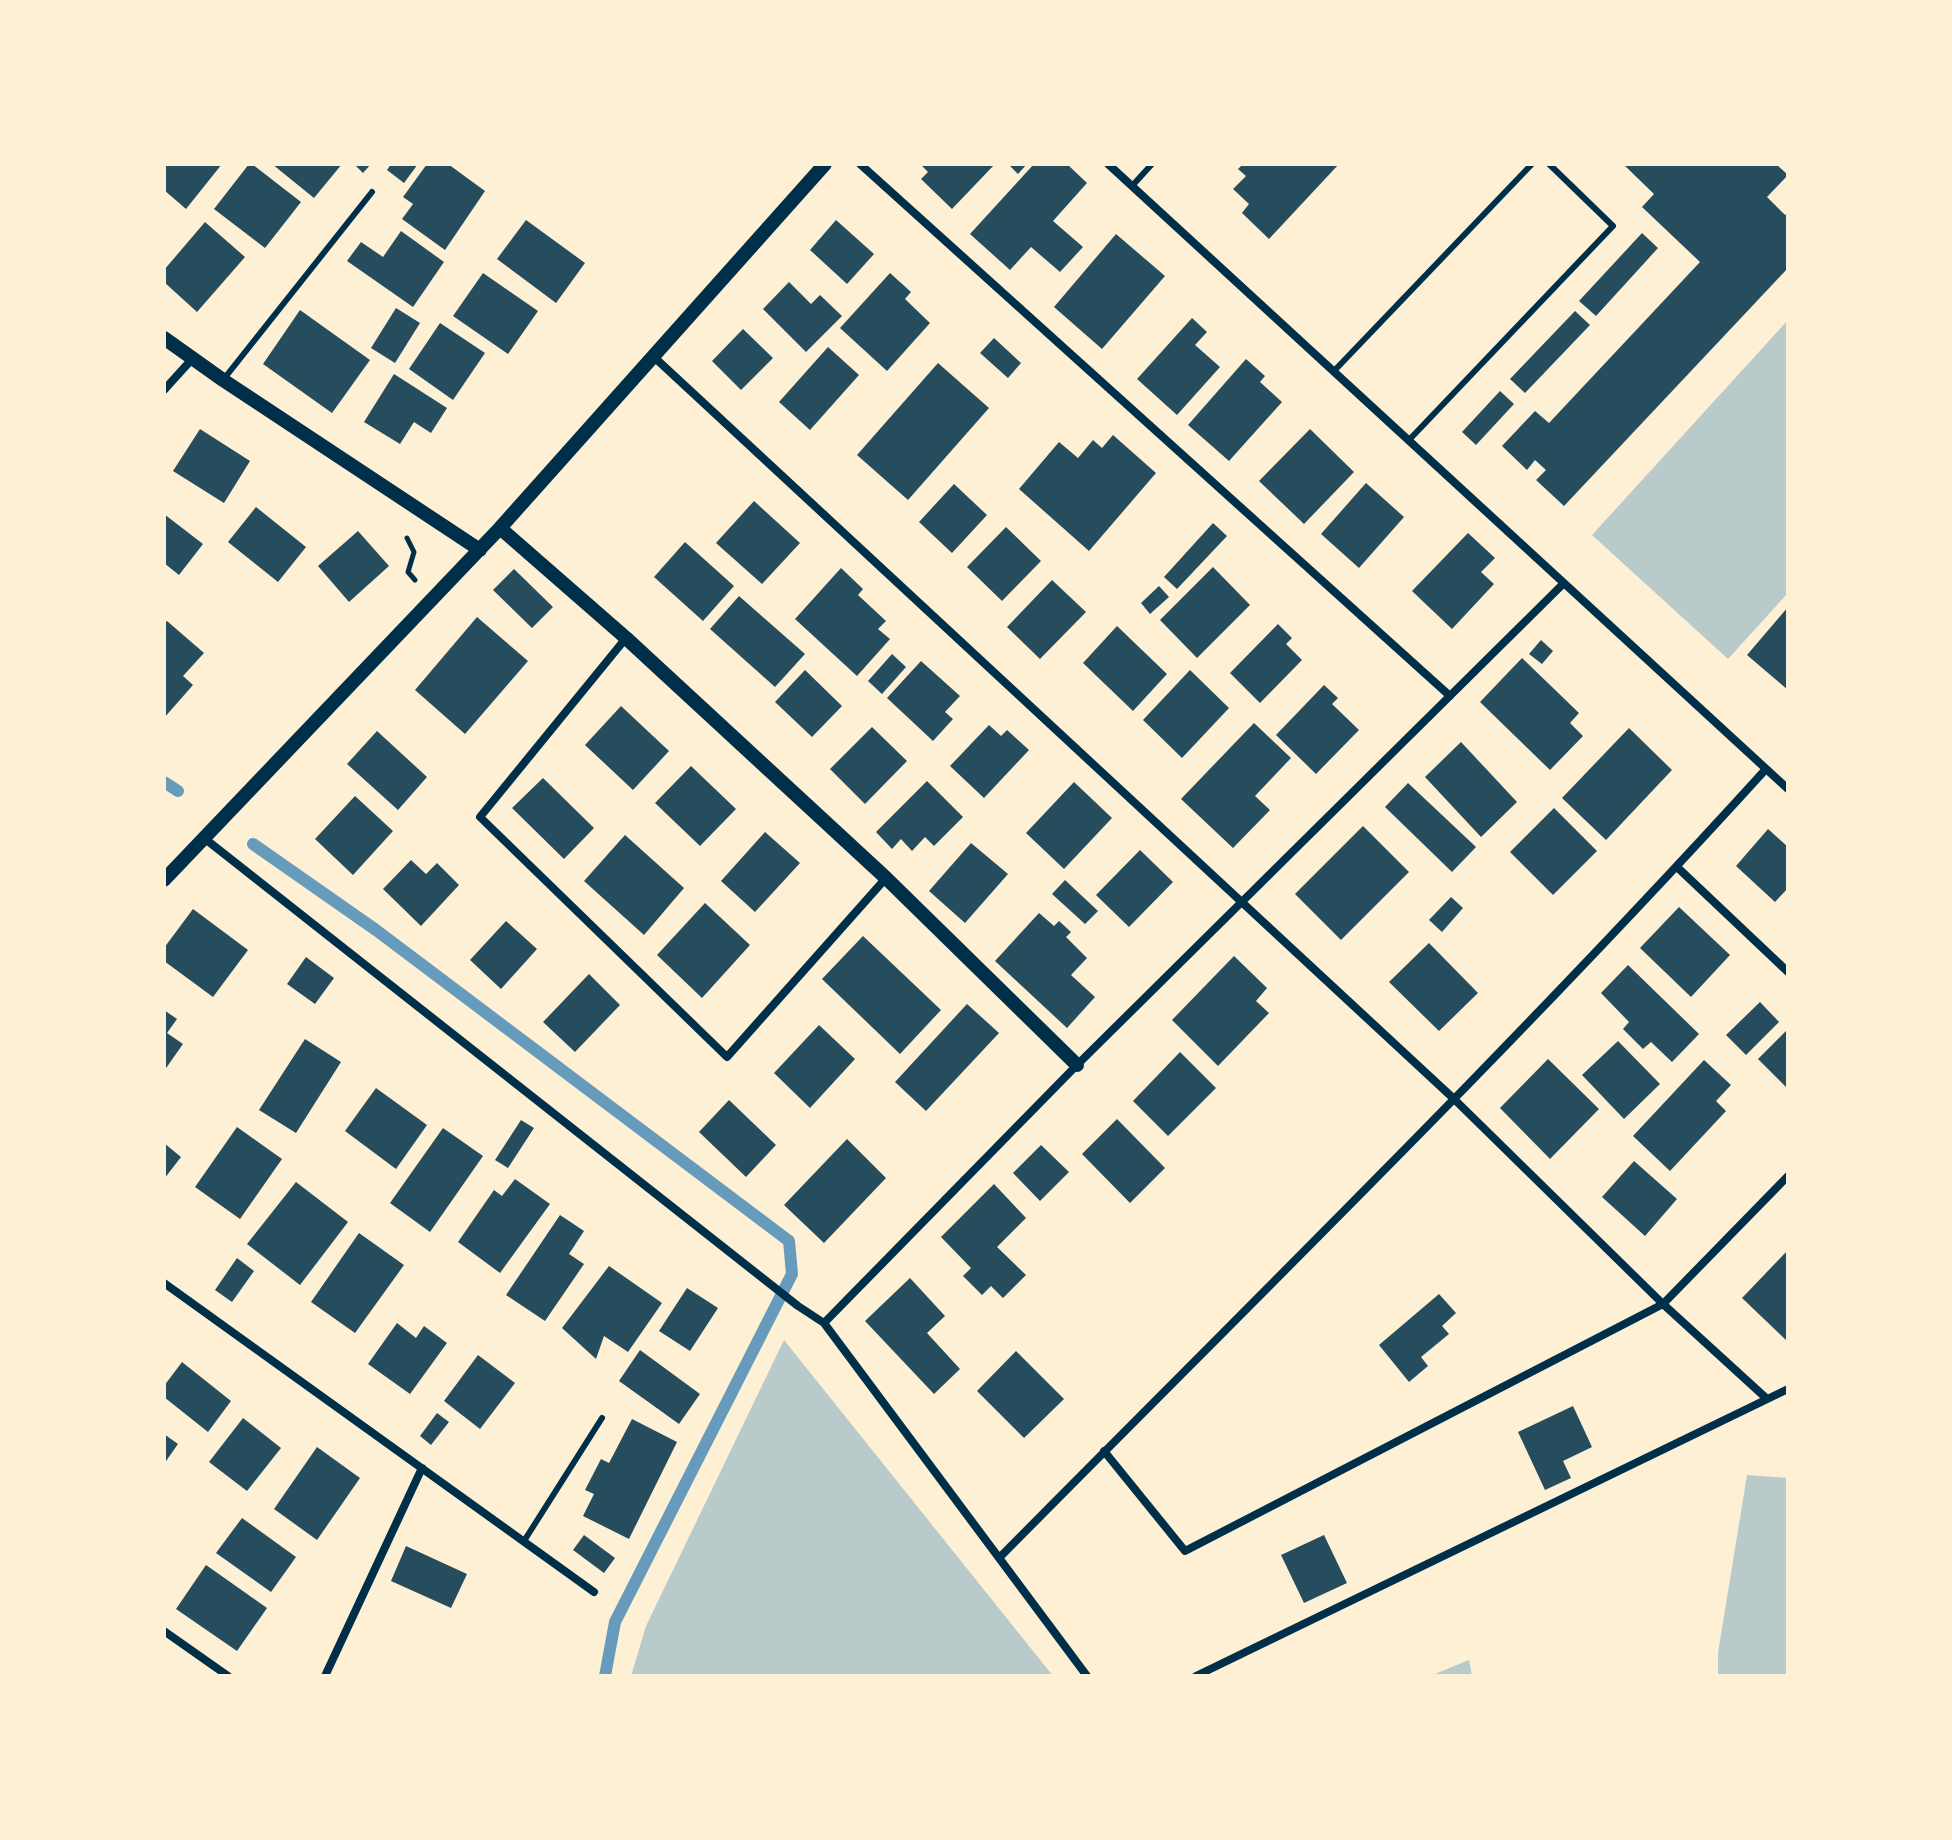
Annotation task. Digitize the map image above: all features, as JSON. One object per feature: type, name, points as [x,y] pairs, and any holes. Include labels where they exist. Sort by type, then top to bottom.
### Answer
[{"type":"street","points":[[164,880],[480,550],[825,164]]},
{"type":"street","points":[[860,164],[1450,696]]},
{"type":"street","points":[[1108,164],[1788,789]]},
{"type":"street","points":[[164,338],[480,550]]},
{"type":"street","points":[[654,357],[1453,1098],[1663,1304],[1766,1398]]},
{"type":"street","points":[[164,390],[193,358]]},
{"type":"street","points":[[500,528],[626,638],[886,878],[1077,1065]]},
{"type":"street","points":[[824,1323],[1077,1065],[1564,583]]},
{"type":"street","points":[[626,638],[480,817],[727,1057],[886,878]]},
{"type":"street","points":[[1000,1557],[1453,1098],[1677,867],[1766,769]]},
{"type":"street","points":[[204,838],[798,1306],[824,1323],[1087,1676]]},
{"type":"street","points":[[1677,867],[1788,972]]},
{"type":"street","points":[[1104,1451],[1185,1551],[1663,1304],[1788,1176]]},
{"type":"street","points":[[164,1283],[594,1592]]},
{"type":"street","points":[[1196,1676],[1788,1389]]},
{"type":"street","points":[[325,1676],[422,1468]]},
{"type":"street","points":[[164,1631],[228,1676]]},
{"type":"lane","points":[[1132,186],[1152,164]]},
{"type":"lane","points":[[1334,371],[1532,164]]},
{"type":"lane","points":[[1409,440],[1613,226],[1549,164]]},
{"type":"lane","points":[[223,380],[372,192]]},
{"type":"lane","points":[[524,1541],[602,1418]]},
{"type":"path","points":[[405,534],[414,552],[408,572],[432,600]]},
{"type":"shaded area","points":[[1788,320],[1788,593],[1728,659],[1592,535]]},
{"type":"shaded area","points":[[784,1340],[1053,1676],[631,1676],[646,1626]]},
{"type":"shaded area","points":[[1747,1475],[1788,1478],[1788,1676],[1718,1676],[1718,1653]]},
{"type":"shaded area","points":[[1469,1660],[1472,1676],[1430,1676]]},
{"type":"building","points":[[164,164],[222,164],[186,209],[164,190]]},
{"type":"building","points":[[249,164],[301,202],[265,248],[214,209]]},
{"type":"building","points":[[272,164],[342,164],[314,198]]},
{"type":"building","points":[[354,164],[371,164],[363,173]]},
{"type":"building","points":[[391,164],[418,164],[404,183],[387,170]]},
{"type":"building","points":[[427,164],[448,164],[485,191],[445,250],[402,219],[413,204],[403,197]]},
{"type":"building","points":[[920,164],[995,164],[952,209],[921,179],[928,172]]},
{"type":"building","points":[[1008,164],[1027,164],[1018,174]]},
{"type":"building","points":[[1034,164],[1067,164],[1087,183],[1053,221],[1083,247],[1060,272],[1031,247],[1010,270],[970,234]]},
{"type":"building","points":[[1243,164],[1339,164],[1269,239],[1242,213],[1249,204],[1233,189],[1246,176],[1238,169]]},
{"type":"building","points":[[1623,164],[1776,164],[1788,175],[1767,197],[1785,215],[1788,212],[1788,268],[1564,506],[1536,480],[1546,470],[1535,460],[1527,470],[1502,446],[1535,411],[1549,423],[1700,262],[1642,207],[1654,194]]},
{"type":"building","points":[[526,220],[585,263],[556,303],[497,259]]},
{"type":"building","points":[[836,220],[874,254],[847,284],[810,250]]},
{"type":"building","points":[[205,222],[245,257],[197,312],[164,282],[164,270]]},
{"type":"building","points":[[401,231],[444,262],[413,307],[347,261],[361,242],[383,257]]},
{"type":"building","points":[[1642,233],[1658,248],[1596,316],[1579,301]]},
{"type":"building","points":[[1116,234],[1165,276],[1102,349],[1054,307]]},
{"type":"building","points":[[483,273],[538,311],[508,354],[453,316]]},
{"type":"building","points":[[890,273],[911,292],[905,299],[930,323],[887,371],[840,328]]},
{"type":"building","points":[[789,282],[811,304],[820,295],[842,316],[806,352],[763,309]]},
{"type":"building","points":[[396,308],[420,323],[395,363],[371,348]]},
{"type":"building","points":[[300,310],[370,360],[332,413],[263,364]]},
{"type":"building","points":[[1575,311],[1590,325],[1525,393],[1510,379]]},
{"type":"building","points":[[1192,318],[1207,332],[1195,345],[1220,367],[1177,415],[1137,379]]},
{"type":"building","points":[[440,323],[485,353],[453,400],[409,369]]},
{"type":"building","points":[[743,329],[773,358],[741,390],[712,361]]},
{"type":"building","points":[[994,338],[1021,363],[1008,378],[980,353]]},
{"type":"building","points":[[828,347],[859,375],[810,430],[779,402]]},
{"type":"building","points":[[1246,359],[1265,376],[1260,382],[1282,402],[1229,461],[1188,425]]},
{"type":"building","points":[[938,363],[989,408],[908,500],[857,455]]},
{"type":"building","points":[[394,374],[447,408],[431,433],[414,422],[400,444],[364,422]]},
{"type":"building","points":[[1500,391],[1514,404],[1476,445],[1462,432]]},
{"type":"building","points":[[200,429],[250,461],[224,503],[173,471]]},
{"type":"building","points":[[1310,429],[1354,472],[1304,524],[1259,481]]},
{"type":"building","points":[[1113,435],[1156,473],[1089,551],[1019,489],[1059,442],[1078,458],[1093,440],[1102,448]]},
{"type":"building","points":[[1366,483],[1404,517],[1359,568],[1321,534]]},
{"type":"building","points":[[954,484],[987,515],[952,553],[919,522]]},
{"type":"building","points":[[754,501],[800,543],[762,584],[716,543]]},
{"type":"building","points":[[256,507],[306,547],[278,582],[228,542]]},
{"type":"building","points":[[164,514],[203,544],[179,575],[164,563]]},
{"type":"building","points":[[1213,523],[1227,536],[1177,589],[1164,577]]},
{"type":"building","points":[[1006,527],[1041,561],[1002,601],[967,567]]},
{"type":"building","points":[[358,531],[389,566],[349,602],[318,566]]},
{"type":"building","points":[[1468,533],[1495,558],[1481,572],[1494,584],[1452,629],[1412,591]]},
{"type":"building","points":[[685,542],[734,586],[703,621],[654,577]]},
{"type":"building","points":[[1213,567],[1250,605],[1197,658],[1160,620]]},
{"type":"building","points":[[841,568],[863,589],[858,595],[886,621],[878,629],[890,639],[857,676],[795,619]]},
{"type":"building","points":[[514,569],[553,607],[532,628],[493,590]]},
{"type":"building","points":[[1052,580],[1086,612],[1040,659],[1007,627]]},
{"type":"building","points":[[1159,586],[1169,597],[1150,614],[1141,603]]},
{"type":"building","points":[[739,596],[805,654],[775,687],[710,629]]},
{"type":"building","points":[[1788,607],[1788,690],[1747,655]]},
{"type":"building","points":[[477,617],[528,661],[465,734],[415,690]]},
{"type":"building","points":[[167,621],[204,653],[183,676],[193,685],[164,718],[164,624]]},
{"type":"building","points":[[1278,624],[1292,638],[1286,644],[1302,660],[1260,703],[1230,673]]},
{"type":"building","points":[[1117,626],[1167,674],[1133,711],[1083,663]]},
{"type":"building","points":[[1541,640],[1553,651],[1542,664],[1529,654]]},
{"type":"building","points":[[892,654],[906,667],[882,694],[868,681]]},
{"type":"building","points":[[1522,658],[1579,713],[1570,723],[1583,736],[1550,770],[1480,702]]},
{"type":"building","points":[[921,661],[960,696],[945,712],[953,719],[933,741],[887,698]]},
{"type":"building","points":[[805,670],[842,706],[812,737],[775,702]]},
{"type":"building","points":[[1190,670],[1229,708],[1182,758],[1143,720]]},
{"type":"building","points":[[1324,685],[1338,698],[1332,704],[1359,730],[1316,774],[1276,735]]},
{"type":"building","points":[[621,706],[669,751],[633,790],[585,745]]},
{"type":"building","points":[[1254,723],[1291,758],[1255,796],[1270,810],[1233,848],[1181,799]]},
{"type":"building","points":[[989,725],[1001,736],[1007,730],[1029,750],[984,798],[950,766]]},
{"type":"building","points":[[872,727],[907,761],[865,804],[830,769]]},
{"type":"building","points":[[1629,728],[1672,770],[1606,840],[1562,798]]},
{"type":"building","points":[[377,731],[427,777],[398,810],[347,764]]},
{"type":"building","points":[[1461,742],[1517,802],[1481,837],[1425,777]]},
{"type":"building","points":[[691,766],[736,809],[700,846],[655,803]]},
{"type":"building","points":[[543,778],[594,828],[564,859],[512,808]]},
{"type":"building","points":[[927,781],[963,817],[934,846],[925,837],[912,851],[901,839],[892,849],[876,832]]},
{"type":"building","points":[[1074,782],[1112,818],[1064,869],[1026,833]]},
{"type":"building","points":[[1408,783],[1476,847],[1452,872],[1385,807]]},
{"type":"building","points":[[355,796],[393,831],[353,875],[315,839]]},
{"type":"building","points":[[1554,808],[1597,851],[1553,895],[1510,852]]},
{"type":"building","points":[[1363,826],[1409,872],[1341,940],[1295,894]]},
{"type":"building","points":[[1768,829],[1788,847],[1788,888],[1775,902],[1736,866]]},
{"type":"building","points":[[765,832],[800,863],[755,912],[721,881]]},
{"type":"building","points":[[625,835],[684,888],[644,935],[584,881]]},
{"type":"building","points":[[971,843],[1008,874],[965,923],[929,891]]},
{"type":"building","points":[[1140,850],[1173,882],[1129,927],[1096,895]]},
{"type":"building","points":[[411,860],[426,874],[437,863],[459,885],[421,926],[383,889]]},
{"type":"building","points":[[1065,880],[1098,911],[1085,924],[1052,894]]},
{"type":"building","points":[[1451,897],[1463,908],[1442,932],[1429,920]]},
{"type":"building","points":[[705,903],[750,945],[702,998],[657,955]]},
{"type":"building","points":[[1679,907],[1730,955],[1691,997],[1640,948]]},
{"type":"building","points":[[193,909],[248,950],[213,997],[164,961],[164,948]]},
{"type":"building","points":[[1039,913],[1054,926],[1059,921],[1071,932],[1066,937],[1087,958],[1071,975],[1095,997],[1067,1028],[995,961]]},
{"type":"building","points":[[506,921],[537,949],[501,989],[470,960]]},
{"type":"building","points":[[863,936],[941,1010],[900,1054],[822,979]]},
{"type":"building","points":[[1429,943],[1478,993],[1439,1031],[1389,982]]},
{"type":"building","points":[[1234,956],[1267,988],[1256,1001],[1269,1013],[1218,1066],[1172,1020]]},
{"type":"building","points":[[306,957],[334,978],[315,1004],[287,984]]},
{"type":"building","points":[[1628,965],[1699,1034],[1672,1062],[1651,1042],[1643,1049],[1623,1029],[1629,1022],[1601,993]]},
{"type":"building","points":[[589,974],[620,1005],[575,1052],[543,1022]]},
{"type":"building","points":[[1760,1002],[1779,1022],[1746,1055],[1726,1035]]},
{"type":"building","points":[[967,1004],[999,1033],[926,1111],[895,1082]]},
{"type":"building","points":[[164,1010],[177,1019],[167,1033],[183,1044],[164,1071]]},
{"type":"building","points":[[819,1025],[855,1059],[810,1108],[774,1073]]},
{"type":"building","points":[[1788,1029],[1788,1089],[1758,1059]]},
{"type":"building","points":[[305,1039],[341,1062],[296,1133],[259,1110]]},
{"type":"building","points":[[1618,1041],[1660,1084],[1624,1119],[1582,1075]]},
{"type":"building","points":[[1180,1052],[1216,1088],[1168,1136],[1133,1101]]},
{"type":"building","points":[[1548,1059],[1599,1109],[1550,1159],[1500,1108]]},
{"type":"building","points":[[1704,1060],[1731,1085],[1716,1101],[1726,1111],[1670,1171],[1633,1136]]},
{"type":"building","points":[[376,1088],[427,1125],[396,1169],[345,1131]]},
{"type":"building","points":[[729,1100],[776,1145],[746,1177],[699,1132]]},
{"type":"building","points":[[1117,1119],[1165,1168],[1130,1203],[1082,1154]]},
{"type":"building","points":[[521,1120],[534,1128],[508,1168],[495,1160]]},
{"type":"building","points":[[237,1127],[282,1159],[240,1219],[195,1187]]},
{"type":"building","points":[[443,1128],[483,1156],[430,1232],[390,1203]]},
{"type":"building","points":[[847,1139],[886,1178],[824,1243],[784,1205]]},
{"type":"building","points":[[164,1143],[181,1157],[164,1179]]},
{"type":"building","points":[[1041,1145],[1069,1172],[1040,1201],[1013,1173]]},
{"type":"building","points":[[1634,1161],[1677,1199],[1645,1236],[1602,1197]]},
{"type":"building","points":[[515,1179],[550,1204],[500,1273],[458,1242],[494,1190],[502,1196]]},
{"type":"building","points":[[296,1182],[348,1222],[300,1285],[247,1244]]},
{"type":"building","points":[[994,1184],[1026,1218],[997,1247],[1026,1275],[1003,1298],[991,1286],[982,1295],[963,1276],[971,1268],[941,1237]]},
{"type":"building","points":[[560,1215],[584,1231],[569,1254],[584,1264],[545,1321],[506,1295]]},
{"type":"building","points":[[359,1233],[404,1265],[355,1333],[311,1302]]},
{"type":"building","points":[[1788,1250],[1788,1337],[1786,1340],[1742,1298]]},
{"type":"building","points":[[237,1258],[254,1271],[232,1302],[215,1290]]},
{"type":"building","points":[[609,1266],[662,1303],[628,1352],[604,1336],[596,1359],[562,1328]]},
{"type":"building","points":[[910,1278],[945,1316],[927,1333],[960,1369],[934,1394],[865,1321]]},
{"type":"building","points":[[687,1288],[718,1308],[690,1351],[659,1331]]},
{"type":"building","points":[[1439,1294],[1456,1313],[1442,1326],[1449,1334],[1421,1357],[1428,1366],[1409,1382],[1379,1345]]},
{"type":"building","points":[[397,1323],[416,1338],[424,1326],[447,1343],[410,1394],[368,1364]]},
{"type":"building","points":[[640,1350],[700,1394],[679,1424],[619,1381]]},
{"type":"building","points":[[1016,1351],[1064,1399],[1024,1438],[977,1391]]},
{"type":"building","points":[[478,1355],[515,1383],[480,1429],[444,1401]]},
{"type":"building","points":[[182,1362],[231,1401],[208,1432],[164,1397],[164,1386]]},
{"type":"building","points":[[1573,1406],[1592,1447],[1563,1461],[1571,1478],[1545,1490],[1518,1432]]},
{"type":"building","points":[[437,1413],[449,1422],[431,1445],[420,1436]]},
{"type":"building","points":[[243,1418],[281,1448],[247,1491],[209,1462]]},
{"type":"building","points":[[632,1419],[677,1442],[629,1539],[583,1516],[594,1494],[585,1490],[601,1459],[609,1463]]},
{"type":"building","points":[[164,1434],[178,1444],[164,1464]]},
{"type":"building","points":[[317,1447],[360,1478],[317,1540],[274,1509]]},
{"type":"building","points":[[242,1518],[296,1557],[271,1592],[216,1553]]},
{"type":"building","points":[[584,1535],[615,1558],[604,1573],[573,1550]]},
{"type":"building","points":[[1324,1535],[1347,1583],[1304,1603],[1281,1555]]},
{"type":"building","points":[[406,1546],[467,1574],[451,1608],[391,1581]]},
{"type":"building","points":[[206,1565],[267,1608],[237,1651],[176,1609]]},
{"type":"waterway","points":[[164,782],[178,791]]},
{"type":"waterway","points":[[253,844],[376,930],[789,1241],[792,1274],[615,1622],[605,1676]]}]
